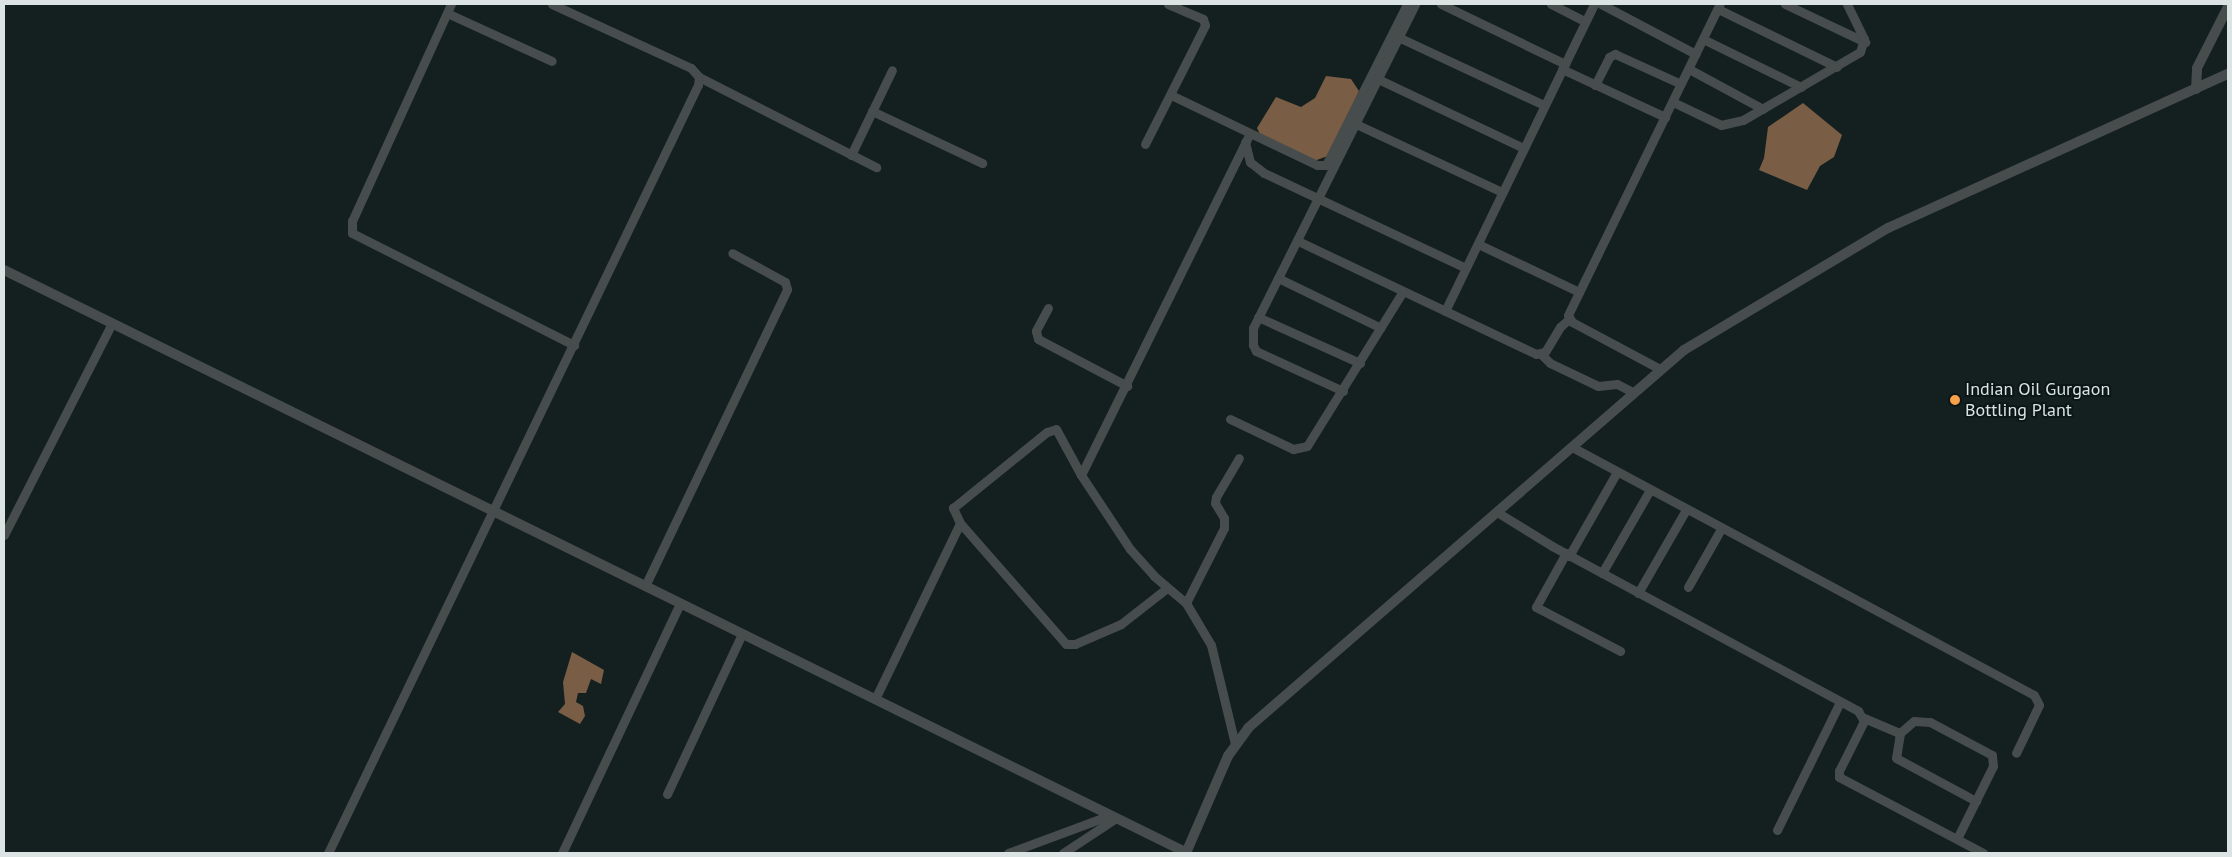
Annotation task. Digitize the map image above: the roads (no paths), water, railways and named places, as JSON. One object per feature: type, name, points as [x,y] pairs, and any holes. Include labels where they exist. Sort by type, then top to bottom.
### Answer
[{"type":"street","points":[[451,4],[352,220],[352,233],[574,345]]},
{"type":"street","points":[[552,4],[691,68],[700,77],[876,167]]},
{"type":"street","points":[[1145,144],[1171,95],[1205,22],[1168,4]]},
{"type":"street","points":[[1171,95],[1248,137],[1317,165],[1326,165],[1407,4]]},
{"type":"street","points":[[1343,391],[1256,350],[1252,338],[1258,317],[1320,198],[1415,4]]},
{"type":"street","points":[[1441,4],[1595,84],[1665,117]]},
{"type":"street","points":[[1551,4],[1586,21]]},
{"type":"street","points":[[1445,311],[1594,4]]},
{"type":"street","points":[[1601,4],[1696,54]]},
{"type":"street","points":[[1785,4],[1865,42]]},
{"type":"street","points":[[1847,4],[1865,42]]},
{"type":"street","points":[[1541,354],[1569,319],[1579,292],[1719,6],[1837,67]]},
{"type":"street","points":[[2196,89],[2200,62],[2228,8]]},
{"type":"street","points":[[447,14],[552,61]]},
{"type":"street","points":[[1398,36],[1544,105]]},
{"type":"street","points":[[1703,39],[1801,87]]},
{"type":"street","points":[[1673,102],[1727,126],[1763,109],[1857,55],[1865,42]]},
{"type":"street","points":[[1595,84],[1609,57],[1615,54],[1682,84]]},
{"type":"street","points":[[1689,69],[1763,109]]},
{"type":"street","points":[[851,155],[892,70]]},
{"type":"street","points":[[4,270],[1186,853],[1235,744],[1262,714],[1660,369],[1706,334],[1888,228],[2228,74]]},
{"type":"street","points":[[328,853],[574,345],[700,77]]},
{"type":"street","points":[[1378,79],[1523,148]]},
{"type":"street","points":[[872,111],[982,163]]},
{"type":"street","points":[[1356,124],[1502,192]]},
{"type":"street","points":[[1248,137],[1249,158],[1254,166],[1466,268]]},
{"type":"street","points":[[1081,475],[1127,386],[1248,137]]},
{"type":"street","points":[[1298,240],[1445,311],[1541,354],[1550,363],[1598,386],[1617,384],[1634,392]]},
{"type":"street","points":[[1478,244],[1579,292]]},
{"type":"street","points":[[645,586],[787,289],[778,278],[732,253]]},
{"type":"street","points":[[1278,278],[1381,328]]},
{"type":"street","points":[[1230,418],[1298,450],[1314,440],[1403,291]]},
{"type":"street","points":[[1048,308],[1036,331],[1038,339],[1127,386]]},
{"type":"street","points":[[1258,317],[1360,363]]},
{"type":"street","points":[[1569,319],[1660,369]]},
{"type":"street","points":[[4,535],[112,324]]},
{"type":"street","points":[[1167,588],[1121,624],[1075,644],[1066,644],[960,523],[954,514],[957,502],[1052,429],[1059,432],[1081,475],[1125,541],[1167,588],[1186,603],[1211,645],[1235,744]]},
{"type":"street","points":[[1572,447],[1721,529],[2034,695],[2039,705],[2016,753]]},
{"type":"street","points":[[1186,603],[1224,528],[1224,518],[1214,503],[1240,458]]},
{"type":"street","points":[[1617,472],[1536,607],[1620,651]]},
{"type":"street","points":[[1602,573],[1650,490]]},
{"type":"street","points":[[1638,593],[1686,510]]},
{"type":"street","points":[[1497,512],[1638,593],[1840,702],[1864,718],[1900,733]]},
{"type":"street","points":[[874,699],[960,523]]},
{"type":"street","points":[[1688,587],[1721,529]]},
{"type":"street","points":[[562,853],[680,604]]},
{"type":"street","points":[[667,794],[742,634]]},
{"type":"street","points":[[1777,830],[1840,702]]},
{"type":"street","points":[[1864,718],[1838,771],[1840,777],[1983,853]]},
{"type":"street","points":[[1957,840],[1976,801],[1993,766],[1994,758],[1989,752],[1922,720],[1912,722],[1900,733],[1896,758],[1976,801]]},
{"type":"street","points":[[1008,853],[1113,817]]},
{"type":"street","points":[[1063,853],[1113,817]]},
{"type":"place","name":"Indian Oil Gurgaon Bottling Plant","points":[[1955,400]]}]
